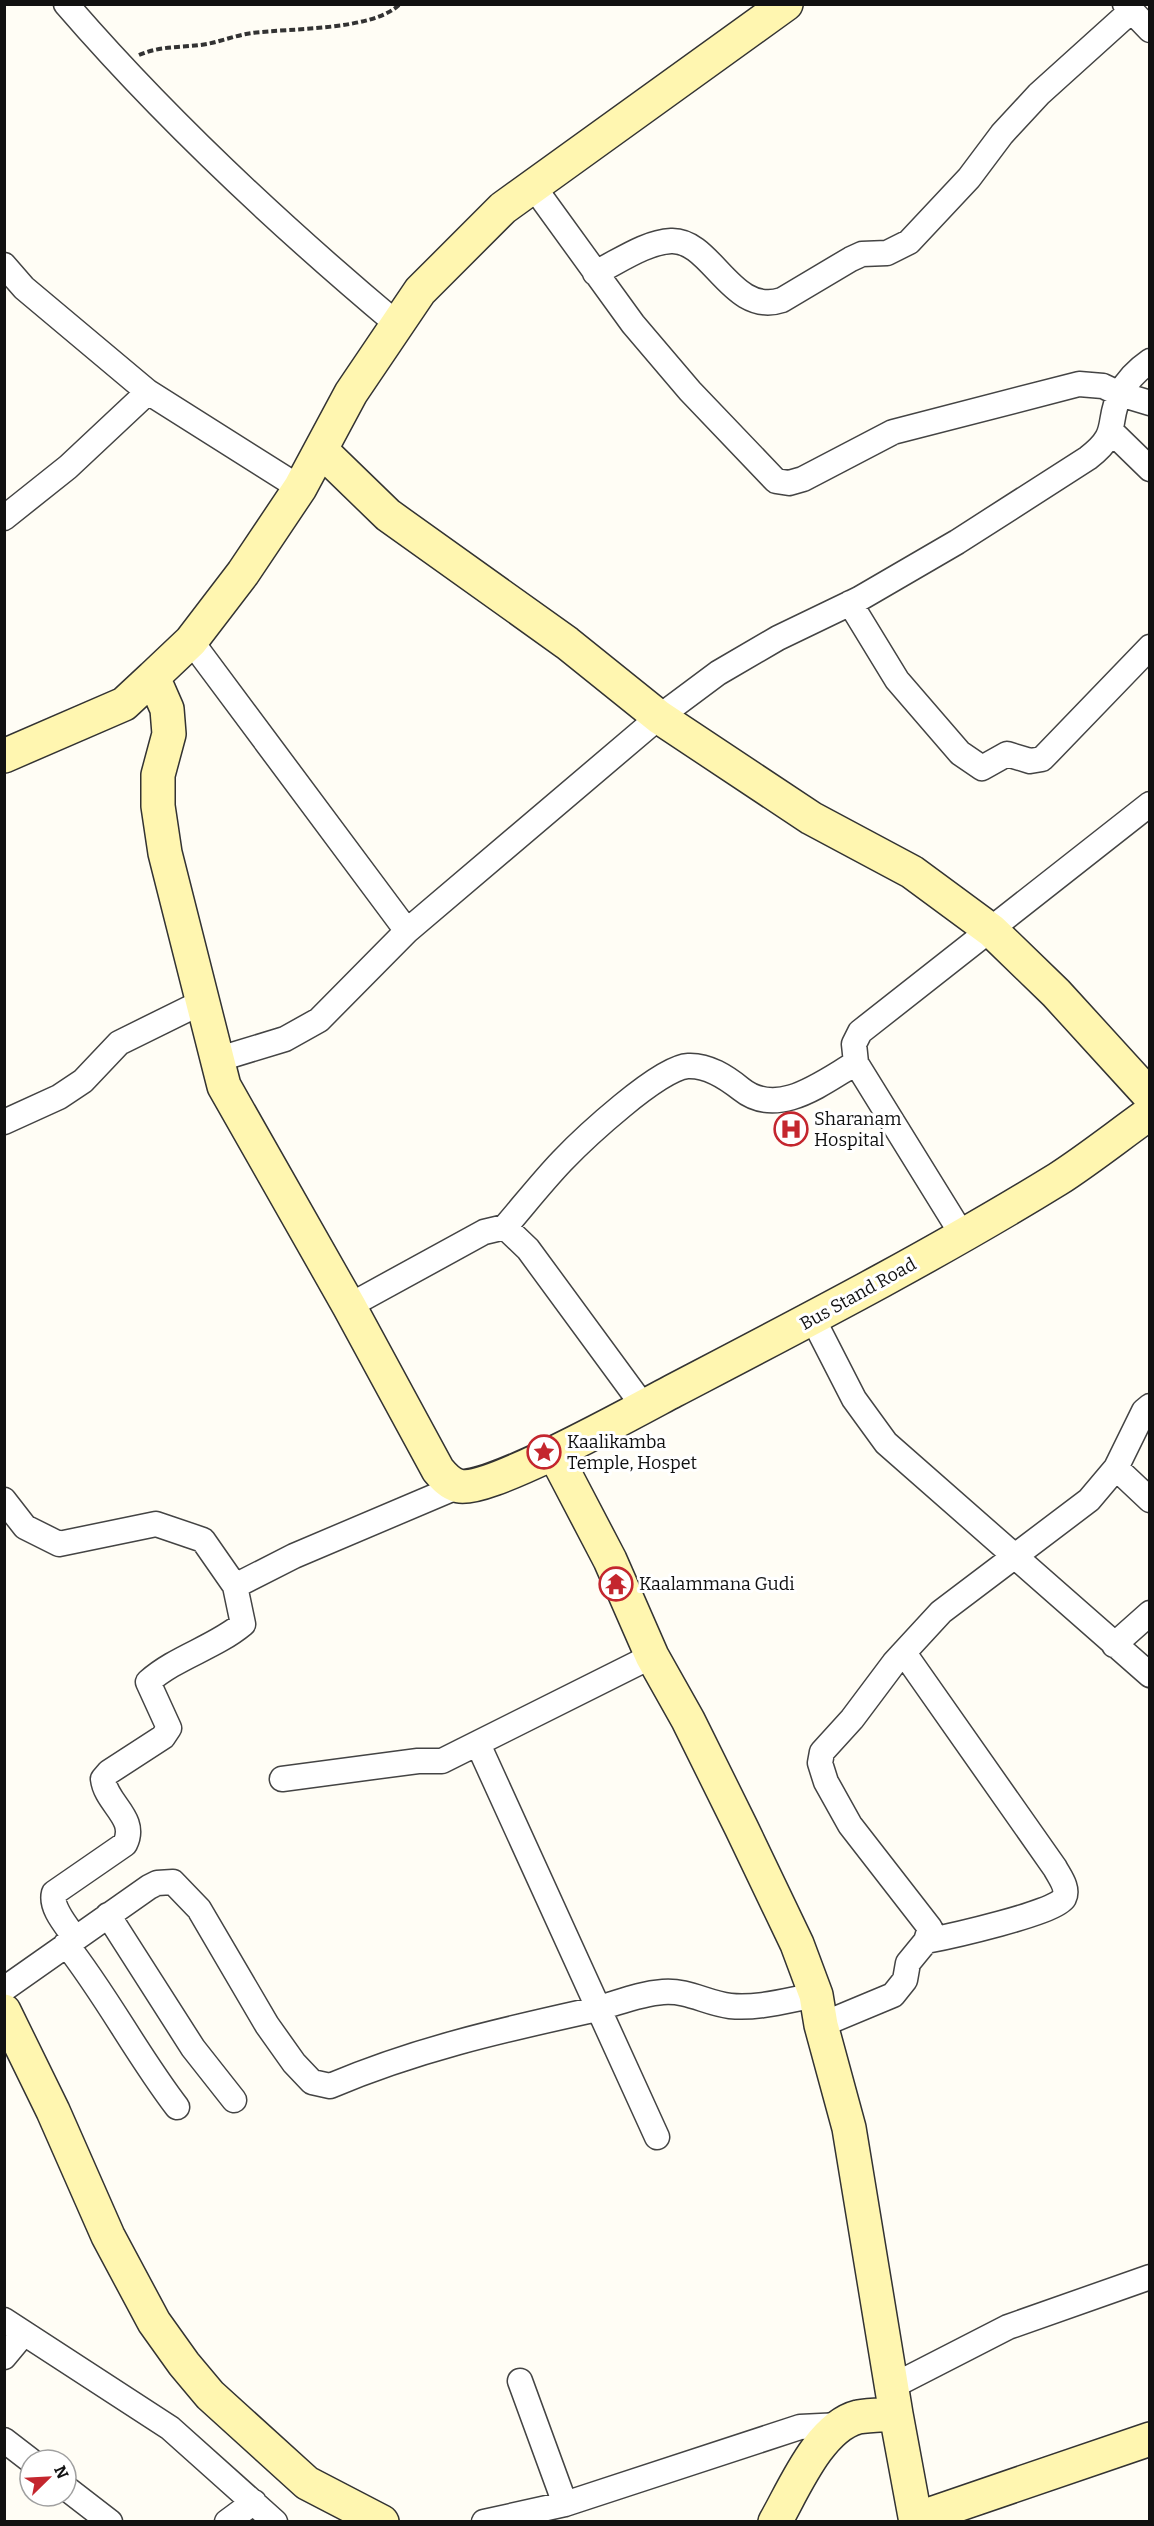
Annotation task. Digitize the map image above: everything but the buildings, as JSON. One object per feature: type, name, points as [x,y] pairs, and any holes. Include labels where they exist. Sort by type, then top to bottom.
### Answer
[{"type":"street","points":[[66,4],[122,68],[207,154],[302,244],[398,324]]},
{"type":"street","points":[[4,756],[124,704],[191,641],[243,573],[300,488],[351,393],[420,291],[503,208],[786,4]]},
{"type":"street","points":[[595,273],[660,242],[675,241],[688,245],[750,300],[768,304],[782,300],[862,254],[895,250],[909,243],[969,178],[1002,134],[1039,94],[1128,8],[1149,30]]},
{"type":"street","points":[[533,186],[633,324],[690,391],[777,482],[789,483],[802,479],[893,432],[990,406],[1052,393],[1079,384],[1103,386],[1149,403]]},
{"type":"street","points":[[6,270],[148,392],[300,488]]},
{"type":"street","points":[[216,1060],[285,1039],[319,1020],[407,931],[659,717],[718,673],[778,638],[850,603],[928,559],[1088,458],[1105,445],[1112,432],[1120,394],[1132,374],[1149,361]]},
{"type":"street","points":[[4,518],[76,461],[148,392]]},
{"type":"street","points":[[1112,432],[1149,468]]},
{"type":"street","points":[[321,450],[388,515],[567,643],[659,717],[811,818],[912,872],[992,931],[1056,993],[1149,1096]]},
{"type":"street","points":[[850,603],[897,680],[960,753],[982,768],[1007,754],[1030,761],[1042,759],[1149,647]]},
{"type":"street","points":[[191,641],[407,931]]},
{"type":"street","points":[[153,677],[167,709],[169,734],[158,776],[158,806],[165,854],[224,1086],[349,1306],[438,1470],[448,1481],[459,1486]]},
{"type":"street","points":[[963,1236],[856,1063],[854,1044],[860,1032],[992,931],[1149,804]]},
{"type":"street","points":[[4,1122],[59,1097],[83,1081],[119,1043],[202,1002]]},
{"type":"street","points":[[349,1306],[484,1232],[506,1227],[562,1161],[654,1080],[676,1069],[688,1066],[710,1070],[755,1099],[774,1100],[803,1094],[856,1063]]},
{"type":"street","name":"Bus Stand Road","points":[[459,1486],[476,1485],[554,1453],[813,1319],[963,1236],[1060,1177],[1149,1113]]},
{"type":"street","points":[[506,1227],[528,1249],[644,1407]]},
{"type":"street","points":[[813,1319],[854,1399],[886,1443],[1149,1675]]},
{"type":"street","points":[[4,1989],[70,1941],[157,1883],[173,1882],[199,1909],[273,2033],[305,2076],[321,2086],[330,2086],[461,2039],[600,2008],[633,1996],[665,1992],[687,1993],[719,2004],[818,2010],[893,1995],[905,1980],[911,1958],[930,1934],[928,1922],[874,1859],[850,1825],[826,1782],[820,1762],[822,1752],[941,1612],[1089,1500],[1116,1468],[1144,1411],[1149,1406]]},
{"type":"street","points":[[554,1453],[610,1560],[652,1656],[688,1720],[797,1944],[818,2010],[849,2128],[893,2400],[916,2520],[1149,2439]]},
{"type":"street","points":[[1116,1468],[1149,1500]]},
{"type":"street","points":[[235,1586],[294,1556],[459,1486]]},
{"type":"street","points":[[4,1500],[15,1532],[59,1544],[145,1524],[156,1524],[203,1540],[235,1586],[243,1624],[225,1637],[158,1673],[148,1683],[169,1728],[163,1737],[109,1772],[103,1779],[105,1789],[128,1824],[130,1833],[125,1844],[54,1893],[52,1900],[70,1941],[91,1976],[155,2078],[177,2107]]},
{"type":"street","points":[[1114,1645],[1149,1613]]},
{"type":"street","points":[[904,1653],[1055,1868],[1065,1890],[1065,1897],[1059,1903],[1041,1910],[982,1929],[926,1941]]},
{"type":"street","points":[[282,1779],[418,1761],[442,1761],[652,1656]]},
{"type":"street","points":[[478,1744],[657,2137]]},
{"type":"street","points":[[108,1915],[193,2048],[234,2100]]},
{"type":"street","points":[[4,2011],[53,2110],[108,2236],[154,2322],[184,2364],[210,2395],[307,2483],[382,2522]]},
{"type":"street","points":[[484,2522],[565,2504],[800,2427],[841,2424],[893,2400],[1008,2327],[1149,2277]]},
{"type":"street","points":[[4,2357],[14,2327],[170,2428],[275,2522]]},
{"type":"street","points":[[520,2381],[565,2504]]},
{"type":"street","points":[[775,2522],[821,2442],[841,2424]]},
{"type":"street","points":[[4,2440],[18,2451]]},
{"type":"street","points":[[78,2497],[110,2522]]},
{"type":"street","points":[[227,2522],[254,2502]]},
{"type":"path","points":[[122,68],[140,54],[167,46],[206,44],[250,33],[351,24],[392,12],[400,4]]},
{"type":"place","name":"Sharanam Hospital","points":[[791,1129]]},
{"type":"place","name":"Kaalikamba Temple, Hospet","points":[[544,1452]]},
{"type":"place","name":"Kaalammana Gudi","points":[[616,1584]]}]
